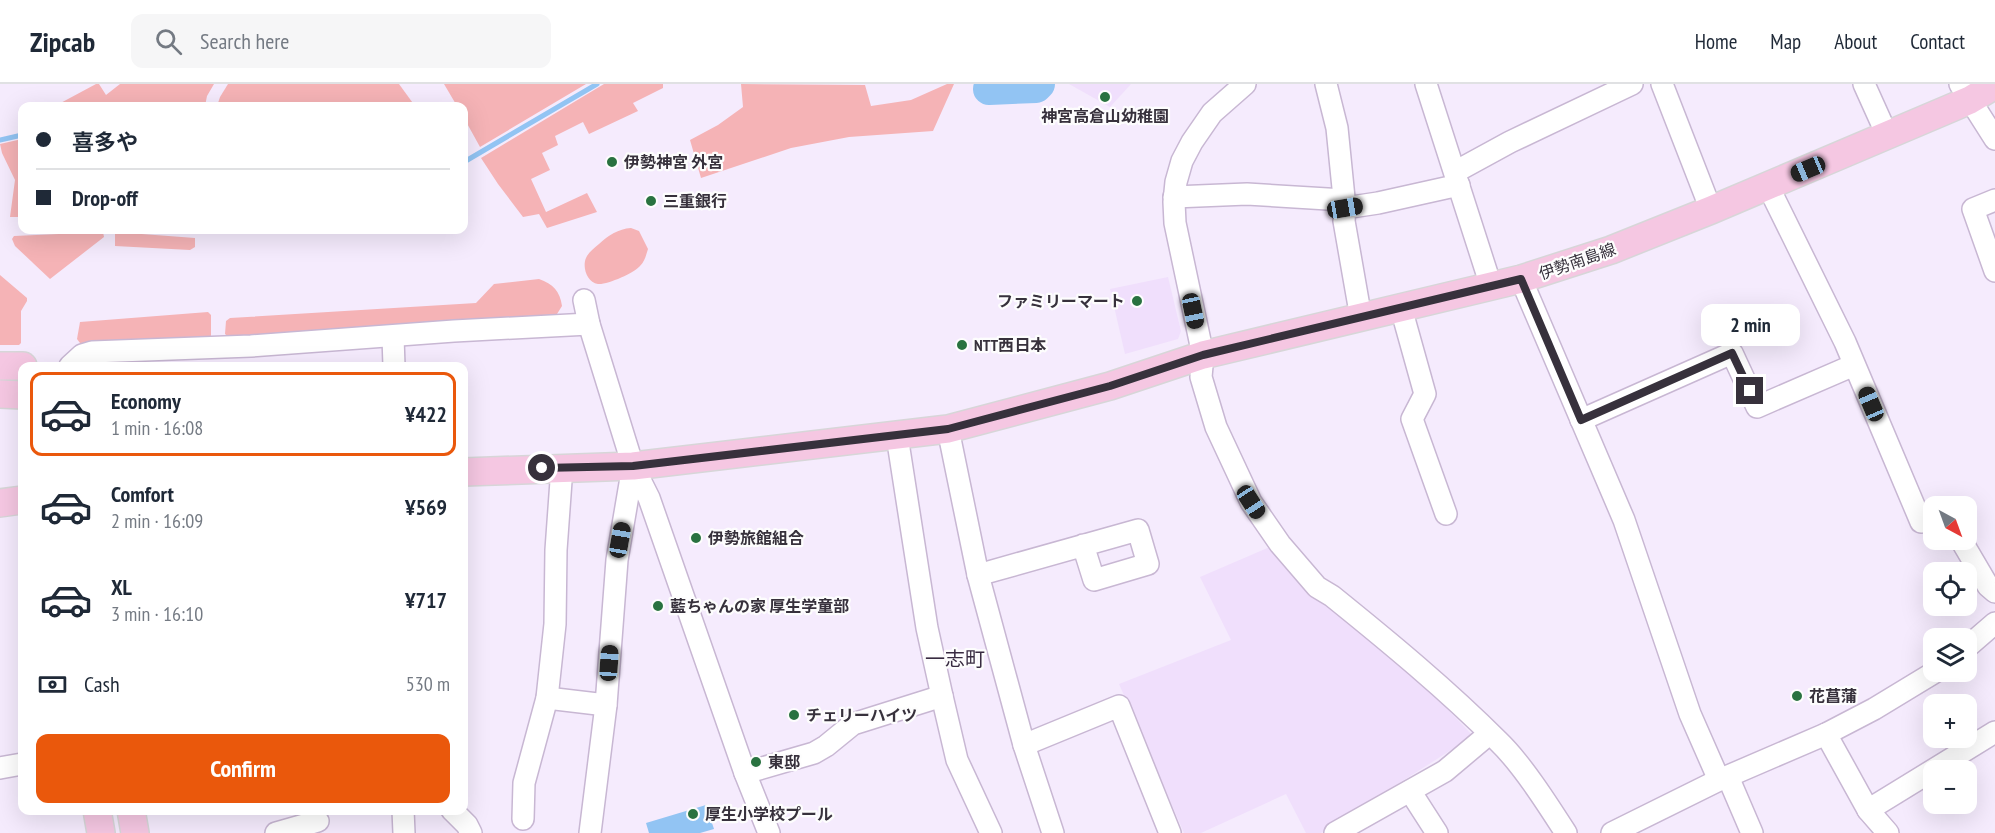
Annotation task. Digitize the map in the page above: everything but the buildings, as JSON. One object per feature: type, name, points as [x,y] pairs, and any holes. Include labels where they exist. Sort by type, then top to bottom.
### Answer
[{"type":"main road","name":"伊勢南島線","points":[[468,472],[633,466],[948,429],[1101,389],[1203,355],[1521,279],[1611,250],[1887,135],[1965,92],[1995,85]]},
{"type":"main road","points":[[0,366],[18,366]]},
{"type":"main road","points":[[0,394],[18,395]]},
{"type":"main road","points":[[0,502],[18,500]]},
{"type":"main road","points":[[98,815],[101,833]]},
{"type":"main road","points":[[132,815],[135,833]]},
{"type":"street","points":[[1245,84],[1212,113],[1192,142],[1182,161],[1174,197],[1179,245],[1203,355],[1201,377],[1216,427],[1251,502],[1280,544],[1317,587],[1332,596],[1430,676],[1497,740],[1566,833]]},
{"type":"street","points":[[1326,84],[1337,128],[1345,204],[1344,221],[1361,318]]},
{"type":"street","points":[[1426,84],[1491,286]]},
{"type":"street","points":[[1174,197],[1247,194],[1345,204],[1378,203],[1457,178],[1510,142],[1632,84]]},
{"type":"street","points":[[1662,84],[1711,210]]},
{"type":"street","points":[[1864,84],[1887,135]]},
{"type":"street","points":[[1965,92],[1995,139]]},
{"type":"street","points":[[1768,186],[1854,365],[1921,522],[1923,521]]},
{"type":"street","points":[[1995,200],[1973,209],[1995,271]]},
{"type":"street","points":[[1521,279],[1624,520],[1690,714],[1752,833]]},
{"type":"street","points":[[585,300],[589,324],[633,466],[649,498],[745,772],[769,833]]},
{"type":"street","points":[[1401,308],[1425,394],[1412,419],[1446,514]]},
{"type":"street","points":[[74,362],[82,355],[92,352],[251,346],[589,324]]},
{"type":"street","points":[[393,337],[394,362]]},
{"type":"street","points":[[1581,420],[1732,353],[1757,407],[1854,365]]},
{"type":"street","points":[[948,429],[978,575],[1024,745],[1053,833]]},
{"type":"street","points":[[897,436],[927,628],[957,760],[992,833]]},
{"type":"street","points":[[590,833],[606,705],[616,560],[633,466]]},
{"type":"street","points":[[523,819],[524,783],[547,698],[555,624],[556,550],[562,467]]},
{"type":"street","points":[[978,575],[1083,545]]},
{"type":"street","points":[[1967,550],[1988,586],[1995,592]]},
{"type":"street","points":[[1977,639],[1995,623]]},
{"type":"street","points":[[1612,833],[1724,778],[1826,734],[1875,709],[1923,679]]},
{"type":"street","points":[[745,772],[813,753],[826,746],[852,724],[942,696]]},
{"type":"street","points":[[547,698],[606,705]]},
{"type":"street","points":[[1024,745],[1119,706],[1168,832]]},
{"type":"street","points":[[1868,810],[1995,732]]},
{"type":"street","points":[[1335,833],[1445,771],[1489,734]]},
{"type":"street","points":[[1826,734],[1868,810],[1888,833]]},
{"type":"street","points":[[0,768],[18,765]]},
{"type":"street","points":[[1410,791],[1437,833]]},
{"type":"street","points":[[403,815],[404,833]]},
{"type":"street","points":[[457,815],[471,833]]},
{"type":"street","points":[[276,833],[318,821]]},
{"type":"shaded area","points":[[96,84],[99,84],[106,95],[120,84],[214,84],[206,102],[62,102]]},
{"type":"shaded area","points":[[228,84],[399,84],[412,102],[218,102]]},
{"type":"shaded area","points":[[444,84],[586,84],[480,147],[468,125],[468,102],[455,102]]},
{"type":"shaded area","points":[[604,84],[663,84],[663,88],[633,103],[638,111],[589,134],[583,122],[555,136],[558,145],[542,153],[550,170],[531,179],[546,212],[587,193],[597,212],[547,228],[539,214],[523,217],[481,158]]},
{"type":"shaded area","points":[[741,84],[865,85],[871,106],[911,100],[947,84],[954,84],[933,131],[849,137],[791,148],[701,178],[690,140],[718,125],[743,107]]},
{"type":"shaded area","name":"神宮高倉山幼稚園","points":[[1069,84],[1131,84],[1110,107]]},
{"type":"shaded area","points":[[18,140],[18,217],[10,217],[15,180],[0,144]]},
{"type":"shaded area","points":[[631,228],[639,231],[648,249],[642,264],[614,281],[598,284],[591,281],[586,274],[585,266],[588,254],[610,235]]},
{"type":"shaded area","points":[[103,234],[104,237],[50,279],[15,246],[12,239],[14,236]]},
{"type":"shaded area","points":[[115,234],[195,238],[195,247],[190,250],[115,246]]},
{"type":"shaded area","points":[[0,275],[27,298],[21,311],[21,343],[19,345],[0,345]]},
{"type":"shaded area","points":[[1168,277],[1181,331],[1178,339],[1125,354],[1110,289]]},
{"type":"shaded area","points":[[539,279],[558,292],[562,306],[557,314],[230,338],[225,334],[226,321],[230,318],[476,303],[494,284]]},
{"type":"shaded area","points":[[208,312],[211,315],[211,336],[208,339],[80,343],[77,339],[80,322]]},
{"type":"shaded area","points":[[1272,546],[1426,686],[1473,736],[1321,833],[1306,833],[1286,794],[1201,833],[1184,833],[1119,684],[1231,640],[1200,577]]},
{"type":"water","name":"厚生小学校プール","points":[[706,805],[714,829],[700,833],[649,833],[646,823]]},
{"type":"waterway","points":[[468,160],[597,84]]},
{"type":"waterway","points":[[989,89],[1036,87],[1039,84]]},
{"type":"waterway","points":[[0,140],[18,136]]},
{"type":"place","name":"神宮高倉山幼稚園","points":[[1105,97]]},
{"type":"place","name":"伊勢神宮 外宮","points":[[612,162]]},
{"type":"place","name":"三重銀行","points":[[651,201]]},
{"type":"place","name":"ファミリーマート","points":[[1137,301]]},
{"type":"place","name":"NTT西日本","points":[[962,345]]},
{"type":"place","name":"伊勢旅館組合","points":[[696,538]]},
{"type":"place","name":"藍ちゃんの家 厚生学童部","points":[[658,606]]},
{"type":"place","name":"花菖蒲","points":[[1797,696]]},
{"type":"place","name":"チェリーハイツ","points":[[794,715]]},
{"type":"place","name":"東邸","points":[[756,762]]},
{"type":"place","name":"厚生小学校プール","points":[[693,814]]},
{"type":"district","name":"一志町","points":[[955,659]]},
{"type":"route","points":[[542,468],[633,466],[948,429],[1110,386],[1203,355],[1521,279],[1581,420],[1732,353],[1750,391]]}]
